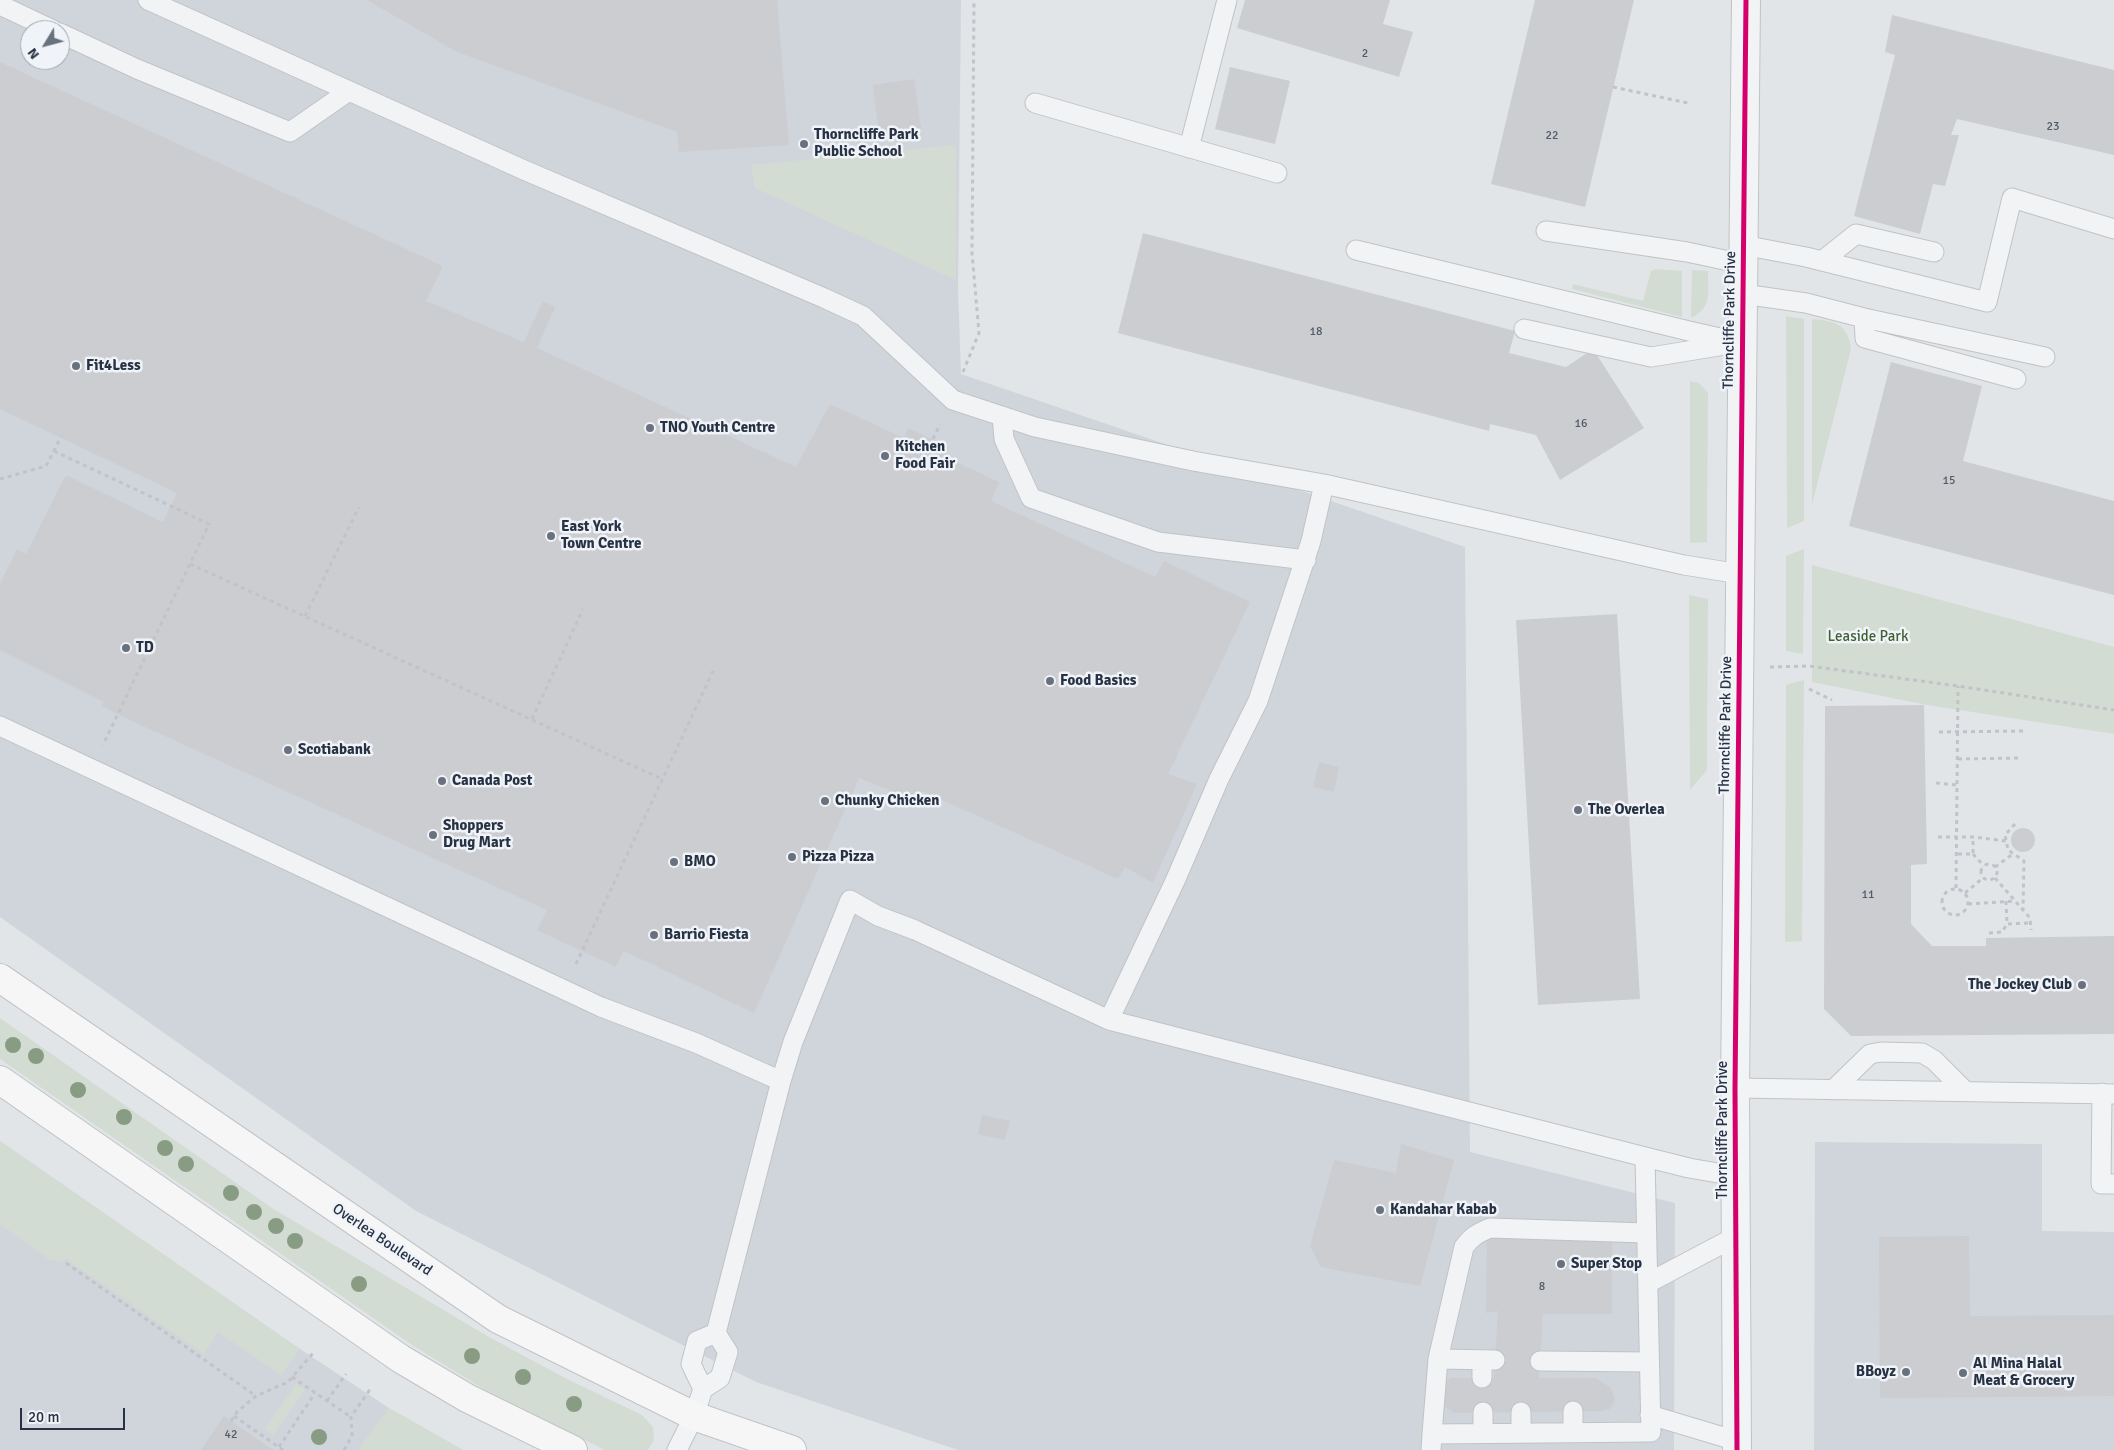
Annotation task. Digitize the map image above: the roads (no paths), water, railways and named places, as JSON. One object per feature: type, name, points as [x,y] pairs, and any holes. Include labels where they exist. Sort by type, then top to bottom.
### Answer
[{"type":"main road","name":"Overlea Boulevard","points":[[0,978],[498,1319],[694,1416],[792,1450]]},
{"type":"main road","points":[[0,1080],[401,1359],[467,1398],[573,1450]]},
{"type":"street","name":"Thorncliffe Park Drive","points":[[1737,1446],[1735,1088],[1746,0]]},
{"type":"lane","points":[[148,0],[524,170],[863,316],[953,400],[1035,427],[1193,461],[1324,484],[1684,565],[1740,574]]},
{"type":"lane","points":[[1189,148],[1227,0]]},
{"type":"lane","points":[[0,5],[32,20]]},
{"type":"lane","points":[[70,38],[137,69],[290,132],[349,91]]},
{"type":"lane","points":[[1035,103],[1277,173]]},
{"type":"lane","points":[[1546,231],[1687,252],[1822,261],[1987,302],[2012,198],[2114,229]]},
{"type":"lane","points":[[1822,261],[1856,234],[1934,252]]},
{"type":"lane","points":[[1356,250],[1742,343]]},
{"type":"lane","points":[[1743,294],[1806,303],[1864,318],[2046,357]]},
{"type":"lane","points":[[1864,318],[1865,338],[2016,379]]},
{"type":"lane","points":[[1524,329],[1652,357],[1742,343]]},
{"type":"lane","points":[[1002,416],[1004,439],[1031,498],[1158,542],[1306,560]]},
{"type":"lane","points":[[1109,1020],[1160,915],[1219,779],[1258,701],[1306,560],[1324,484]]},
{"type":"lane","points":[[0,726],[601,1007],[696,1043],[732,1061],[781,1081]]},
{"type":"lane","points":[[677,1450],[694,1416],[703,1389],[720,1378],[728,1352],[716,1333],[781,1081],[793,1042],[850,900],[878,916],[915,930],[1109,1020],[1689,1168],[1735,1176]]},
{"type":"lane","points":[[1833,1090],[1870,1054],[1881,1052],[1922,1053],[1934,1060],[1965,1091]]},
{"type":"lane","points":[[1735,1088],[2108,1093],[2101,1184],[2114,1184]]},
{"type":"lane","points":[[1645,1157],[1651,1432],[1613,1441],[1573,1432],[1483,1433],[1432,1442],[1438,1359],[1464,1247],[1470,1238],[1490,1228],[1646,1233]]},
{"type":"lane","points":[[1648,1282],[1735,1237]]},
{"type":"lane","points":[[703,1389],[690,1364],[697,1342],[716,1333]]},
{"type":"lane","points":[[1438,1359],[1486,1366]]},
{"type":"lane","points":[[1540,1361],[1572,1369],[1648,1362]]},
{"type":"lane","points":[[1573,1411],[1573,1432]]},
{"type":"lane","points":[[1483,1412],[1483,1433]]},
{"type":"lane","points":[[1521,1412],[1521,1433]]},
{"type":"lane","points":[[1650,1415],[1737,1446]]},
{"type":"place","name":"Thorncliffe Park Public School","points":[[804,144]]},
{"type":"place","name":"Fit4Less","points":[[76,366]]},
{"type":"place","name":"TNO Youth Centre","points":[[650,428]]},
{"type":"place","name":"Kitchen Food Fair","points":[[885,456]]},
{"type":"place","name":"East York Town Centre","points":[[551,536]]},
{"type":"place","name":"TD","points":[[126,648]]},
{"type":"place","name":"Food Basics","points":[[1050,681]]},
{"type":"place","name":"Scotiabank","points":[[288,750]]},
{"type":"place","name":"Canada Post","points":[[442,781]]},
{"type":"place","name":"Chunky Chicken","points":[[825,801]]},
{"type":"place","name":"The Overlea","points":[[1578,810]]},
{"type":"place","name":"Shoppers Drug Mart","points":[[433,835]]},
{"type":"place","name":"Pizza Pizza","points":[[792,857]]},
{"type":"place","name":"BMO","points":[[674,862]]},
{"type":"place","name":"Barrio Fiesta","points":[[654,935]]},
{"type":"place","name":"The Jockey Club","points":[[2082,985]]},
{"type":"place","name":"Kandahar Kabab","points":[[1380,1210]]},
{"type":"place","name":"Super Stop","points":[[1561,1264]]},
{"type":"place","name":"BBoyz","points":[[1906,1372]]},
{"type":"place","name":"Al Mina Halal Meat & Grocery","points":[[1963,1373]]},
{"type":"park label","name":"Leaside Park","points":[[1868,637]]}]
